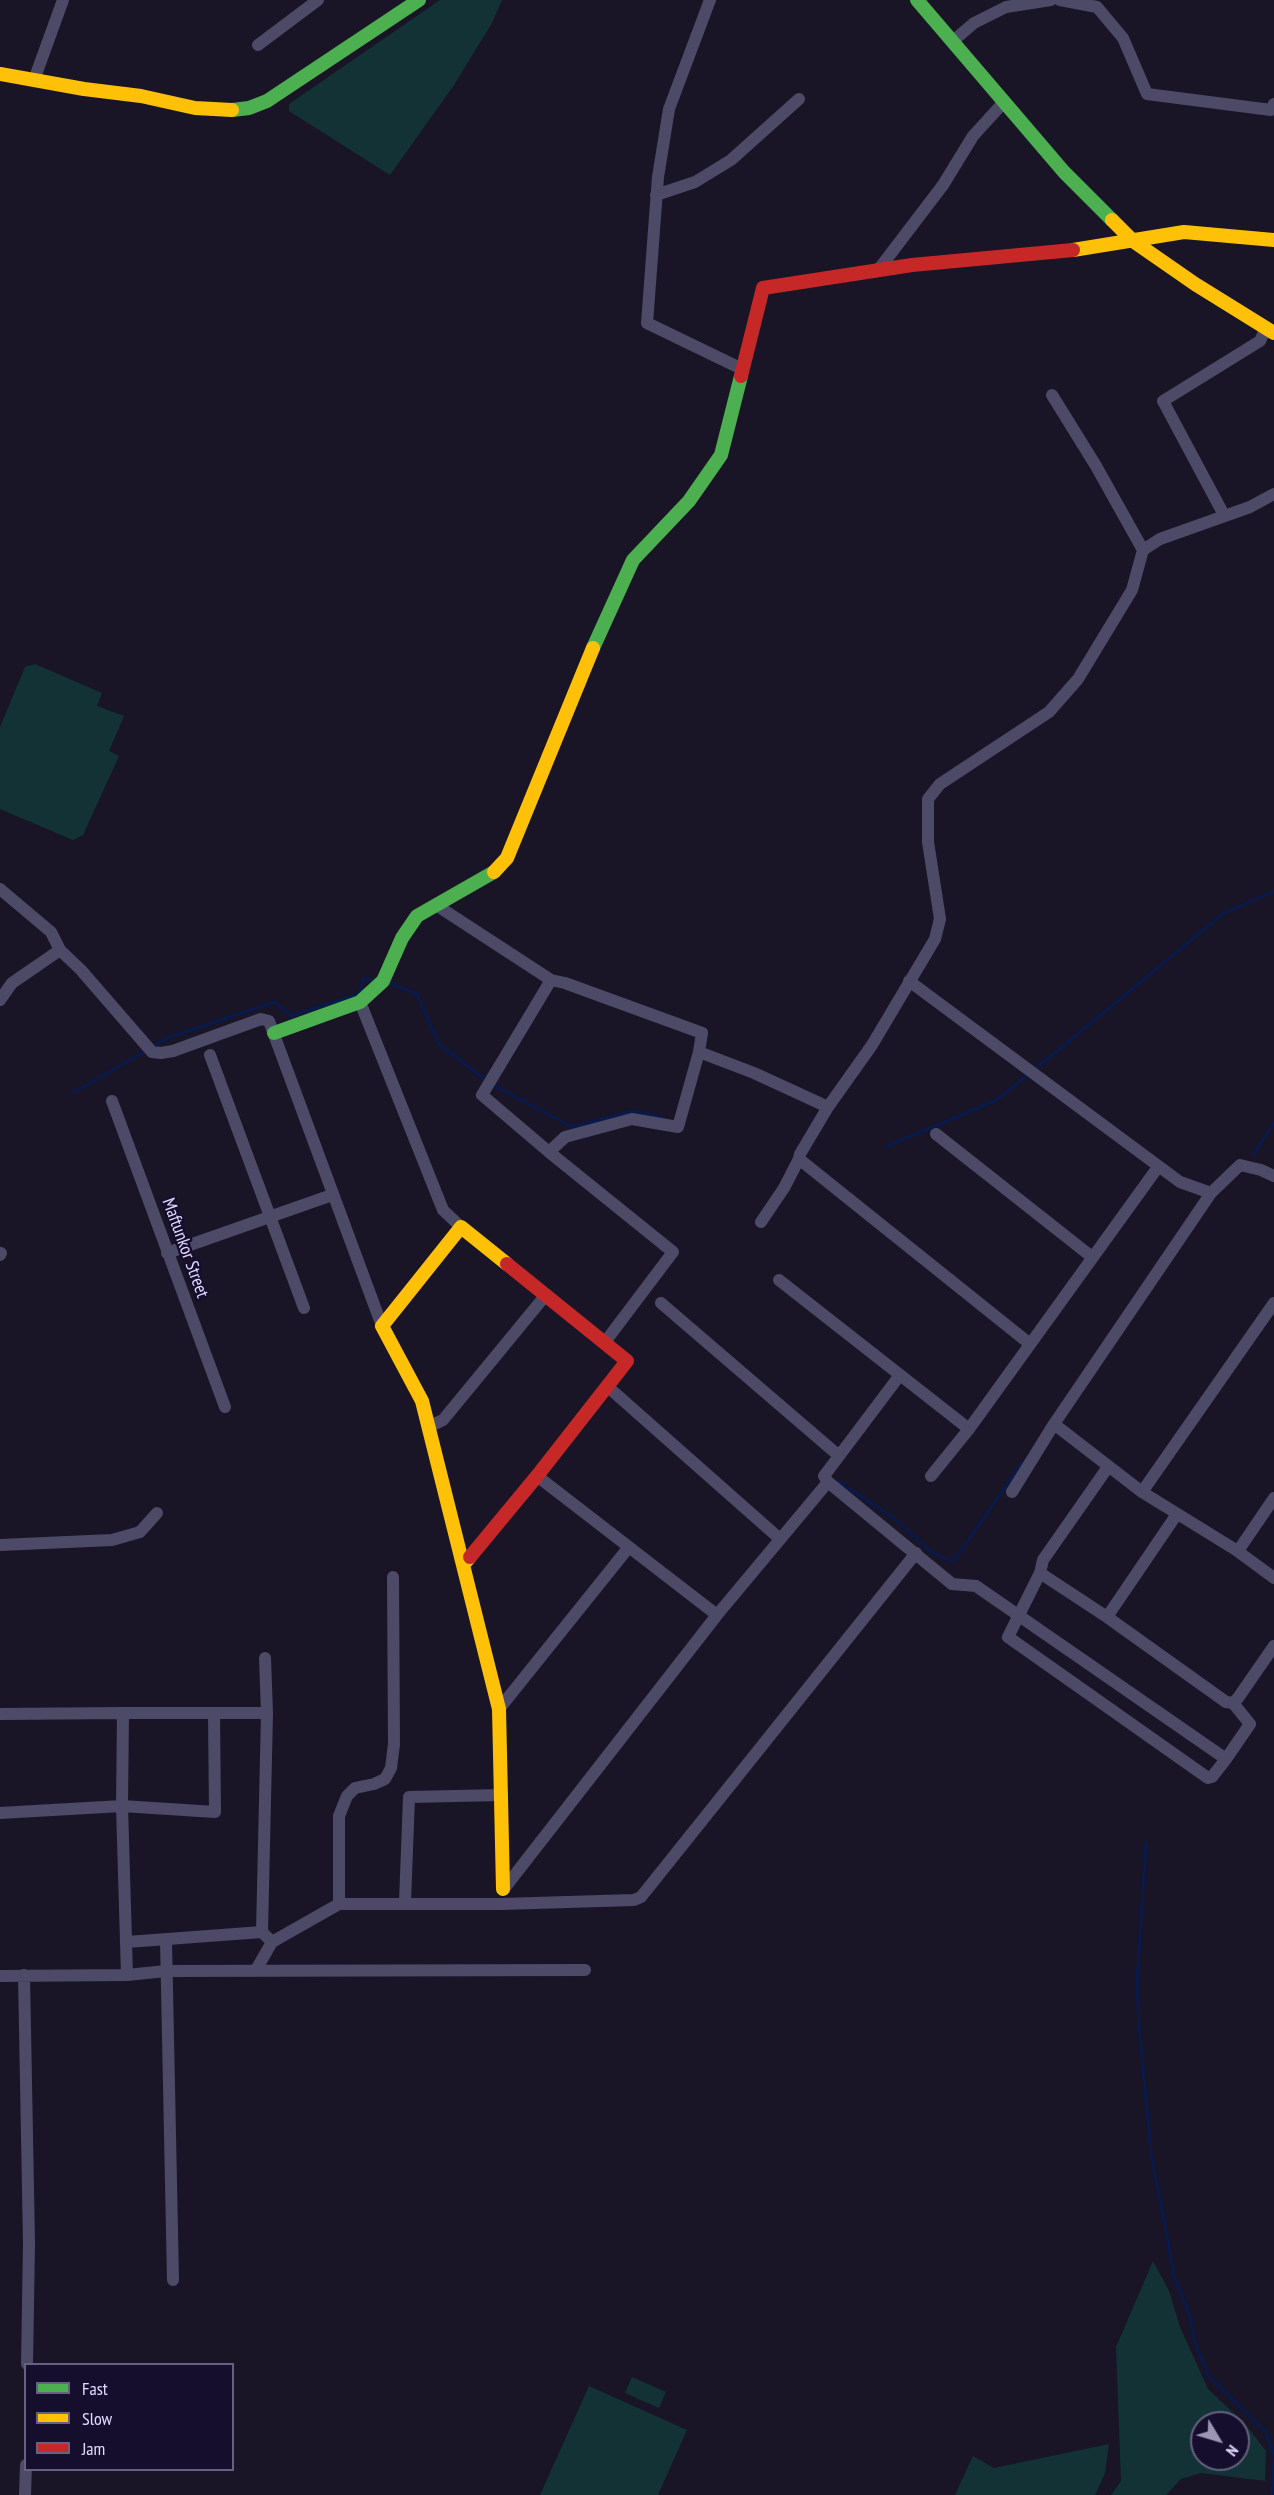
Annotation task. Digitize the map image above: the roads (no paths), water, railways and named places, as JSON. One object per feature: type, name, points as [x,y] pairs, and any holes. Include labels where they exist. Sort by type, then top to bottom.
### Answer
[{"type":"street","points":[[34,80],[63,0]]},
{"type":"street","points":[[258,45],[318,0]]},
{"type":"street","points":[[0,74],[84,89],[141,96],[195,108],[224,111],[249,108],[273,98],[419,0]]},
{"type":"street","points":[[710,0],[669,109],[656,195],[647,322],[742,369]]},
{"type":"street","points":[[917,0],[1064,172],[1133,241],[1195,284],[1270,331],[1260,341],[1163,401],[1224,515]]},
{"type":"street","points":[[953,41],[974,23],[1006,7],[1051,0]]},
{"type":"street","points":[[1060,0],[1097,7],[1122,38],[1147,94],[1271,110],[1274,104]]},
{"type":"street","points":[[656,195],[695,182],[731,160],[798,99]]},
{"type":"street","points":[[879,269],[943,185],[973,136],[1004,102]]},
{"type":"street","points":[[274,1033],[360,1002],[383,981],[402,938],[417,916],[490,876],[507,858],[606,617],[633,560],[689,501],[721,455],[763,288],[879,269],[1080,249],[1184,232],[1274,240]]},
{"type":"street","points":[[1052,395],[1096,466],[1143,550]]},
{"type":"street","points":[[761,1222],[800,1159],[800,1154],[828,1107],[872,1045],[935,939],[940,919],[928,842],[928,799],[940,784],[1049,712],[1078,679],[1132,590],[1143,550],[1160,539],[1250,507],[1274,494]]},
{"type":"street","points":[[0,889],[51,932],[60,950],[81,970],[152,1052],[173,1051],[261,1019],[269,1021],[382,1326],[422,1401],[499,1709],[503,1889],[501,1904]]},
{"type":"street","points":[[436,905],[551,980],[565,983],[702,1033],[678,1127],[632,1119],[565,1137],[549,1152]]},
{"type":"street","points":[[0,1000],[12,983],[60,950]]},
{"type":"street","points":[[551,980],[482,1095],[674,1252],[605,1342]]},
{"type":"street","points":[[909,981],[1158,1167],[1180,1182],[1210,1193]]},
{"type":"street","points":[[360,1002],[443,1210],[627,1361],[537,1476],[463,1565]]},
{"type":"street","points":[[699,1052],[753,1073],[828,1107]]},
{"type":"street","points":[[210,1055],[304,1308]]},
{"type":"street","name":"Maftunkor Street","points":[[112,1101],[225,1407]]},
{"type":"street","points":[[936,1134],[1092,1257]]},
{"type":"street","points":[[800,1159],[1030,1344]]},
{"type":"street","points":[[1012,1492],[1054,1424],[1210,1193],[1240,1165],[1274,1176]]},
{"type":"street","points":[[931,1476],[969,1429],[1158,1167]]},
{"type":"street","points":[[167,1254],[332,1195]]},
{"type":"street","points":[[382,1326],[461,1227]]},
{"type":"street","points":[[778,1280],[969,1429]]},
{"type":"street","points":[[428,1427],[443,1420],[545,1296]]},
{"type":"street","points":[[661,1303],[838,1455]]},
{"type":"street","points":[[1142,1492],[1274,1303]]},
{"type":"street","points":[[900,1375],[838,1455],[824,1476],[828,1482],[952,1584],[976,1586],[1226,1759]]},
{"type":"street","points":[[608,1387],[780,1539]]},
{"type":"street","points":[[1054,1424],[1142,1492],[1236,1550],[1274,1578]]},
{"type":"street","points":[[1040,1573],[1107,1617],[1226,1702],[1233,1703],[1250,1724],[1212,1778],[1206,1777],[1007,1635],[1040,1573],[1043,1560],[1108,1467]]},
{"type":"street","points":[[537,1476],[717,1615]]},
{"type":"street","points":[[503,1889],[717,1615],[828,1482]]},
{"type":"street","points":[[1236,1550],[1240,1548],[1274,1498]]},
{"type":"street","points":[[0,1545],[112,1540],[141,1532],[157,1513]]},
{"type":"street","points":[[1107,1617],[1177,1514]]},
{"type":"street","points":[[499,1709],[629,1547]]},
{"type":"street","points":[[256,1970],[272,1942],[339,1904],[405,1902],[501,1904],[633,1900],[647,1893],[916,1553]]},
{"type":"street","points":[[339,1904],[339,1816],[347,1796],[355,1788],[380,1782],[385,1779],[392,1768],[394,1744],[393,1577]]},
{"type":"street","points":[[1233,1703],[1274,1646]]},
{"type":"street","points":[[265,1658],[267,1713],[262,1932],[272,1942]]},
{"type":"street","points":[[123,1713],[122,1806],[128,1975]]},
{"type":"street","points":[[0,1813],[122,1806],[215,1812],[214,1713]]},
{"type":"street","points":[[0,1714],[267,1713]]},
{"type":"street","points":[[405,1902],[410,1797],[502,1795]]},
{"type":"street","points":[[127,1942],[262,1932]]},
{"type":"street","points":[[166,1940],[172,2280]]},
{"type":"street","points":[[0,1976],[128,1975],[166,1971],[256,1970],[585,1970]]},
{"type":"street","points":[[24,1976],[29,2243],[27,2363]]},
{"type":"street","points":[[25,2495],[26,2471]]},
{"type":"waterway","points":[[1034,1070],[1223,914],[1274,891]]},
{"type":"waterway","points":[[152,1047],[170,1037],[275,1002],[291,1016],[359,994],[364,978],[374,980]]},
{"type":"waterway","points":[[389,983],[417,994],[439,1044],[486,1080]]},
{"type":"waterway","points":[[72,1093],[146,1051]]},
{"type":"waterway","points":[[887,1146],[997,1100],[1029,1074]]},
{"type":"waterway","points":[[491,1084],[573,1127],[633,1111],[662,1117]]},
{"type":"waterway","points":[[1253,1155],[1274,1123]]},
{"type":"waterway","points":[[838,1481],[895,1519],[930,1551],[953,1562],[1023,1462]]},
{"type":"waterway","points":[[1146,1843],[1137,1982],[1139,2025],[1151,2153],[1175,2279],[1190,2316],[1195,2343],[1209,2376],[1266,2432],[1274,2456]]},
{"type":"waterway","points":[[1272,2495],[1274,2460]]}]
